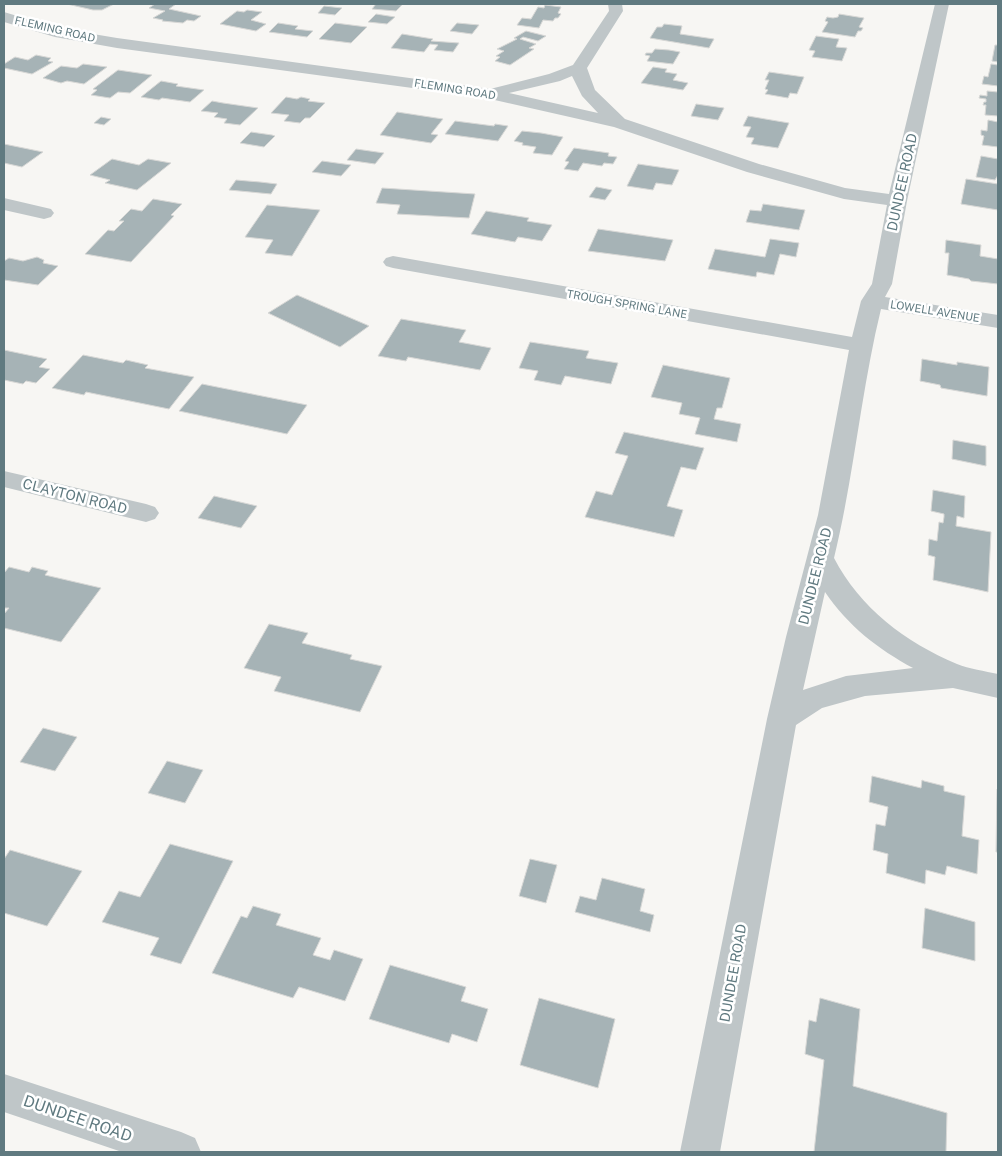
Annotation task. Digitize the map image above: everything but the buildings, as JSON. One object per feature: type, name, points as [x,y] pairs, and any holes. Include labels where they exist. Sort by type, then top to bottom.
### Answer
[{"type":"street","points":[[486,93],[554,78],[579,68],[616,11],[615,4]]},
{"type":"street","name":"DUNDEE ROAD","points":[[700,1152],[782,719],[800,637],[831,514],[861,345],[872,301],[882,284],[897,202],[942,4]]},
{"type":"street","name":"FLEMING ROAD","points":[[4,17],[55,32],[117,43],[486,93],[620,123],[762,170],[844,193],[897,202]]},
{"type":"street","points":[[579,68],[586,90],[620,123]]},
{"type":"street","points":[[4,204],[44,212]]},
{"type":"street","name":"TROUGH SPRING LANE","points":[[393,262],[861,345]]},
{"type":"street","name":"LOWELL AVENUE","points":[[872,301],[998,320]]},
{"type":"street","name":"CLAYTON ROAD","points":[[4,479],[146,513]]},
{"type":"street","points":[[820,558],[837,591],[871,628],[892,643],[954,676],[998,686]]},
{"type":"street","points":[[782,719],[810,700],[852,687],[890,681],[954,676]]},
{"type":"street","name":"DUNDEE ROAD","points":[[4,1093],[181,1152]]}]
